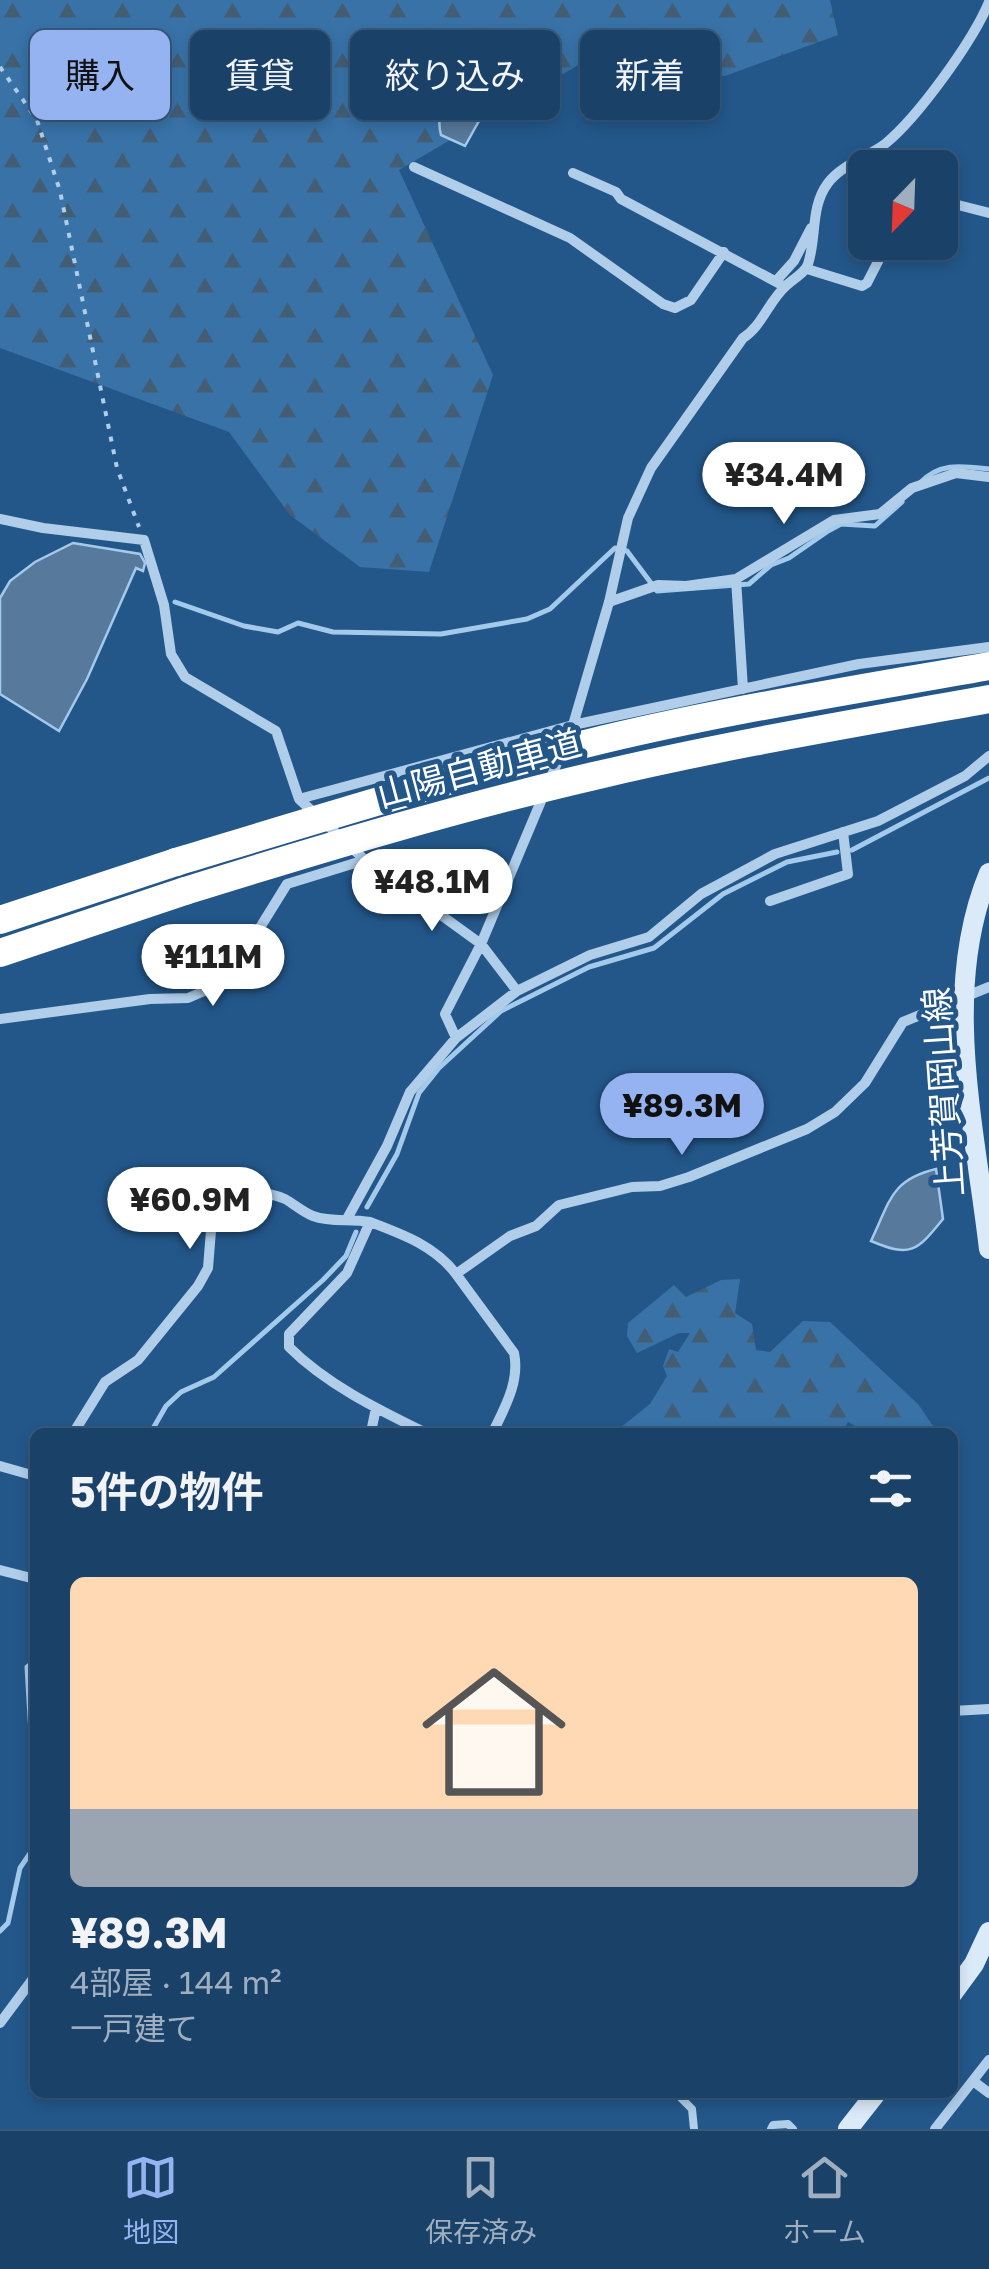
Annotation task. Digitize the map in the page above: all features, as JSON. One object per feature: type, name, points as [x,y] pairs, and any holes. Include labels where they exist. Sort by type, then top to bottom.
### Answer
[{"type":"highway","name":"山陽自動車道","points":[[0,920],[176,862],[434,785],[589,744],[989,666]]},
{"type":"highway","name":"山陽自動車道","points":[[0,953],[185,891],[594,776],[989,699]]},
{"type":"main road","name":"上芳賀岡山線","points":[[989,873],[970,935],[964,996],[965,1046],[989,1249]]},
{"type":"main road","points":[[958,1989],[982,1970],[989,1932]]},
{"type":"main road","points":[[848,2129],[871,2098]]},
{"type":"street","points":[[456,1038],[445,1014],[481,944],[573,725],[609,602],[628,518],[651,468],[744,338],[754,331],[794,262],[831,178],[896,135],[968,44],[989,2]]},
{"type":"street","points":[[414,167],[570,238],[675,308],[691,300],[724,252]]},
{"type":"street","points":[[572,173],[616,192],[621,199],[780,284]]},
{"type":"street","points":[[958,205],[989,214]]},
{"type":"street","points":[[780,284],[807,268],[813,224]]},
{"type":"street","points":[[807,268],[862,286],[879,260]]},
{"type":"street","points":[[609,602],[653,586],[737,583],[834,520],[880,514],[916,487],[956,473],[989,477]]},
{"type":"street","points":[[0,519],[144,540],[164,605],[172,654],[186,677],[276,731],[299,799],[365,860],[481,944],[516,991]]},
{"type":"street","points":[[737,583],[742,689]]},
{"type":"street","points":[[299,799],[573,725],[859,664],[989,647]]},
{"type":"street","points":[[348,1217],[388,1146],[410,1092],[456,1038],[516,991],[590,954],[649,937],[701,894],[774,854],[878,821],[965,776],[989,756]]},
{"type":"street","points":[[770,901],[848,874],[843,832]]},
{"type":"street","points":[[0,1019],[150,999],[188,998],[209,989],[238,962],[287,884],[365,860]]},
{"type":"street","points":[[456,1274],[510,1236],[536,1226],[560,1205],[688,1177],[807,1129],[835,1112],[865,1084],[903,1022],[989,987]]},
{"type":"street","points":[[76,1428],[105,1382],[138,1360],[198,1286],[208,1268],[213,1206],[220,1194],[243,1191],[282,1198],[315,1217],[370,1222],[443,1257],[514,1353],[518,1368],[495,1428]]},
{"type":"street","points":[[370,1222],[347,1273],[288,1334],[289,1347],[304,1363],[416,1428]]},
{"type":"street","points":[[372,1428],[376,1408]]},
{"type":"street","points":[[0,1466],[30,1475]]},
{"type":"street","points":[[0,1570],[30,1578]]},
{"type":"street","points":[[958,1710],[989,1709]]},
{"type":"street","points":[[0,2024],[30,1982]]},
{"type":"street","points":[[935,2129],[989,2060]]},
{"type":"street","points":[[973,2081],[989,2093]]},
{"type":"lane","points":[[681,2098],[692,2109],[694,2129]]},
{"type":"lane","points":[[771,2129],[773,2125],[788,2124],[793,2129]]},
{"type":"path","points":[[0,67],[37,120],[60,192],[117,468],[144,540]]},
{"type":"green space","points":[[0,0],[830,0],[838,35],[725,76],[720,76],[720,30],[580,30],[580,64],[560,76],[560,30],[350,30],[350,120],[484,120],[399,170],[493,375],[429,572],[360,567],[290,515],[229,432],[0,348]]},
{"type":"green space","points":[[740,1279],[735,1313],[752,1324],[756,1350],[770,1352],[803,1321],[830,1322],[918,1404],[934,1428],[859,1428],[848,1422],[844,1428],[620,1428],[650,1404],[667,1376],[663,1366],[669,1349],[678,1352],[690,1333],[679,1333],[637,1353],[627,1336],[628,1323],[674,1285],[686,1297],[721,1280]]},
{"type":"shaded area","points":[[479,120],[465,146],[441,135],[439,123]]},
{"type":"shaded area","points":[[73,543],[140,554],[145,563],[143,571],[136,568],[87,679],[59,731],[0,694],[0,598],[10,581],[35,562]]},
{"type":"shaded area","points":[[936,1169],[943,1219],[934,1230],[919,1245],[905,1250],[871,1241],[900,1186]]},
{"type":"waterway","points":[[920,483],[944,469],[989,469]]},
{"type":"waterway","points":[[175,602],[244,626],[278,632],[298,623],[333,632],[441,634],[527,619],[550,609],[615,548],[627,551],[657,591],[749,584],[771,565],[789,558],[841,524],[875,526],[902,502]]},
{"type":"waterway","points":[[852,850],[989,778]]},
{"type":"waterway","points":[[367,1207],[397,1154],[419,1093],[439,1068],[501,1011],[589,967],[654,948],[723,894],[787,862],[837,852]]},
{"type":"waterway","points":[[153,1428],[166,1406],[181,1392],[214,1377],[323,1280],[346,1256],[356,1232]]},
{"type":"waterway","points":[[30,1665],[30,1717]]},
{"type":"waterway","points":[[0,1931],[8,1923],[20,1868],[30,1853]]}]
